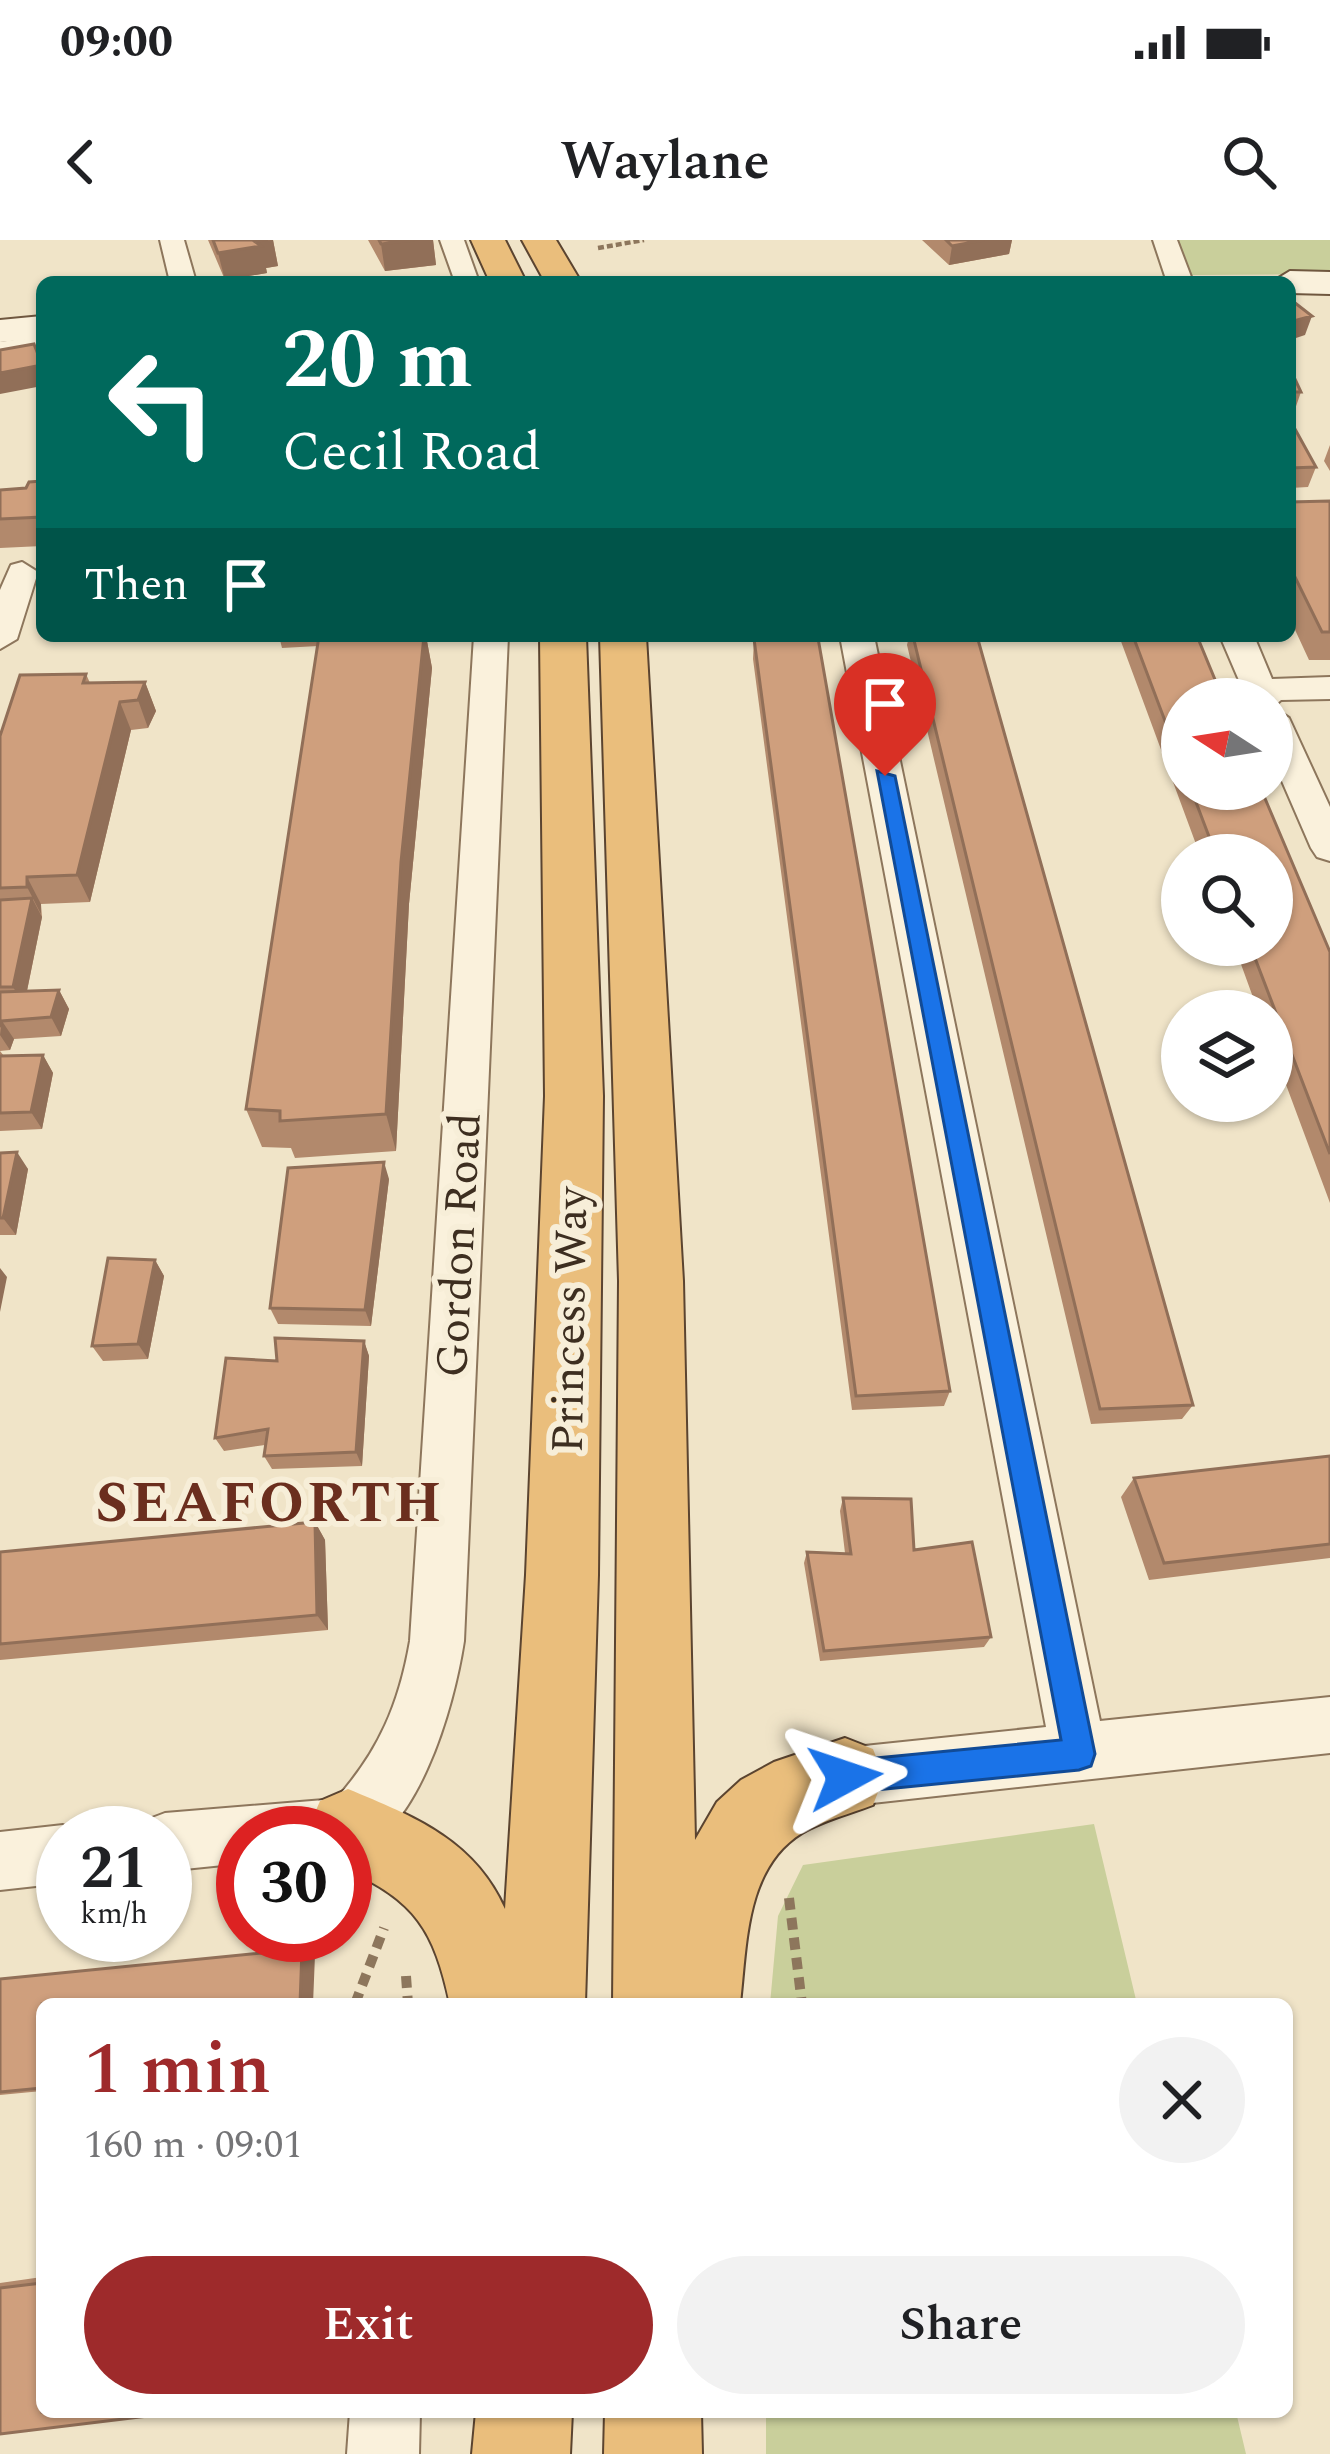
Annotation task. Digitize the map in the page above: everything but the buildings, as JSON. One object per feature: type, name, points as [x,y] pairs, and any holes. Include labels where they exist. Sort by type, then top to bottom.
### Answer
[{"type":"highway","points":[[488,240],[505,276]]},
{"type":"highway","points":[[539,240],[560,276]]},
{"type":"highway","name":"Princess Way","points":[[542,1998],[562,1575],[574,1096],[563,642]]},
{"type":"highway","name":"Princess Way","points":[[623,642],[652,1304],[656,1998]]},
{"type":"highway","points":[[698,1998],[715,1904],[739,1834],[763,1806],[798,1787],[845,1777]]},
{"type":"highway","points":[[372,1840],[422,1862],[448,1886],[469,1916],[491,1998]]},
{"type":"highway","points":[[521,2454],[524,2418]]},
{"type":"highway","points":[[652,2454],[653,2418]]},
{"type":"main road","points":[[1296,282],[1330,283]]},
{"type":"main road","points":[[0,331],[36,328]]},
{"type":"street","points":[[172,240],[181,276]]},
{"type":"street","points":[[452,240],[458,275]]},
{"type":"street","points":[[1165,240],[1178,276]]},
{"type":"street","points":[[0,350],[36,345]]},
{"type":"street","points":[[0,639],[21,572]]},
{"type":"street","name":"Gordon Road","points":[[370,1806],[419,1731],[436,1641],[491,642]]},
{"type":"street","points":[[858,642],[1079,1754]]},
{"type":"street","points":[[1240,642],[1255,678]]},
{"type":"street","points":[[1293,696],[1330,688]]},
{"type":"street","points":[[1293,765],[1330,848]]},
{"type":"street","points":[[845,1777],[1330,1725]]},
{"type":"street","points":[[0,1861],[36,1857]]},
{"type":"street","points":[[383,2454],[385,2418]]},
{"type":"path","points":[[786,1874],[801,1998]]},
{"type":"path","points":[[357,1998],[391,1912]]},
{"type":"path","points":[[408,1998],[409,1990]]},
{"type":"green space","points":[[1176,240],[1330,240],[1330,274],[1187,275]]},
{"type":"green space","points":[[1094,1824],[1136,1998],[771,1998],[778,1916],[803,1865]]},
{"type":"green space","points":[[766,2418],[1237,2418],[1246,2454],[766,2454]]},
{"type":"district","name":"SEAFORTH","points":[[270,1501]]},
{"type":"route","points":[[845,1777],[1079,1754],[885,776]]}]
